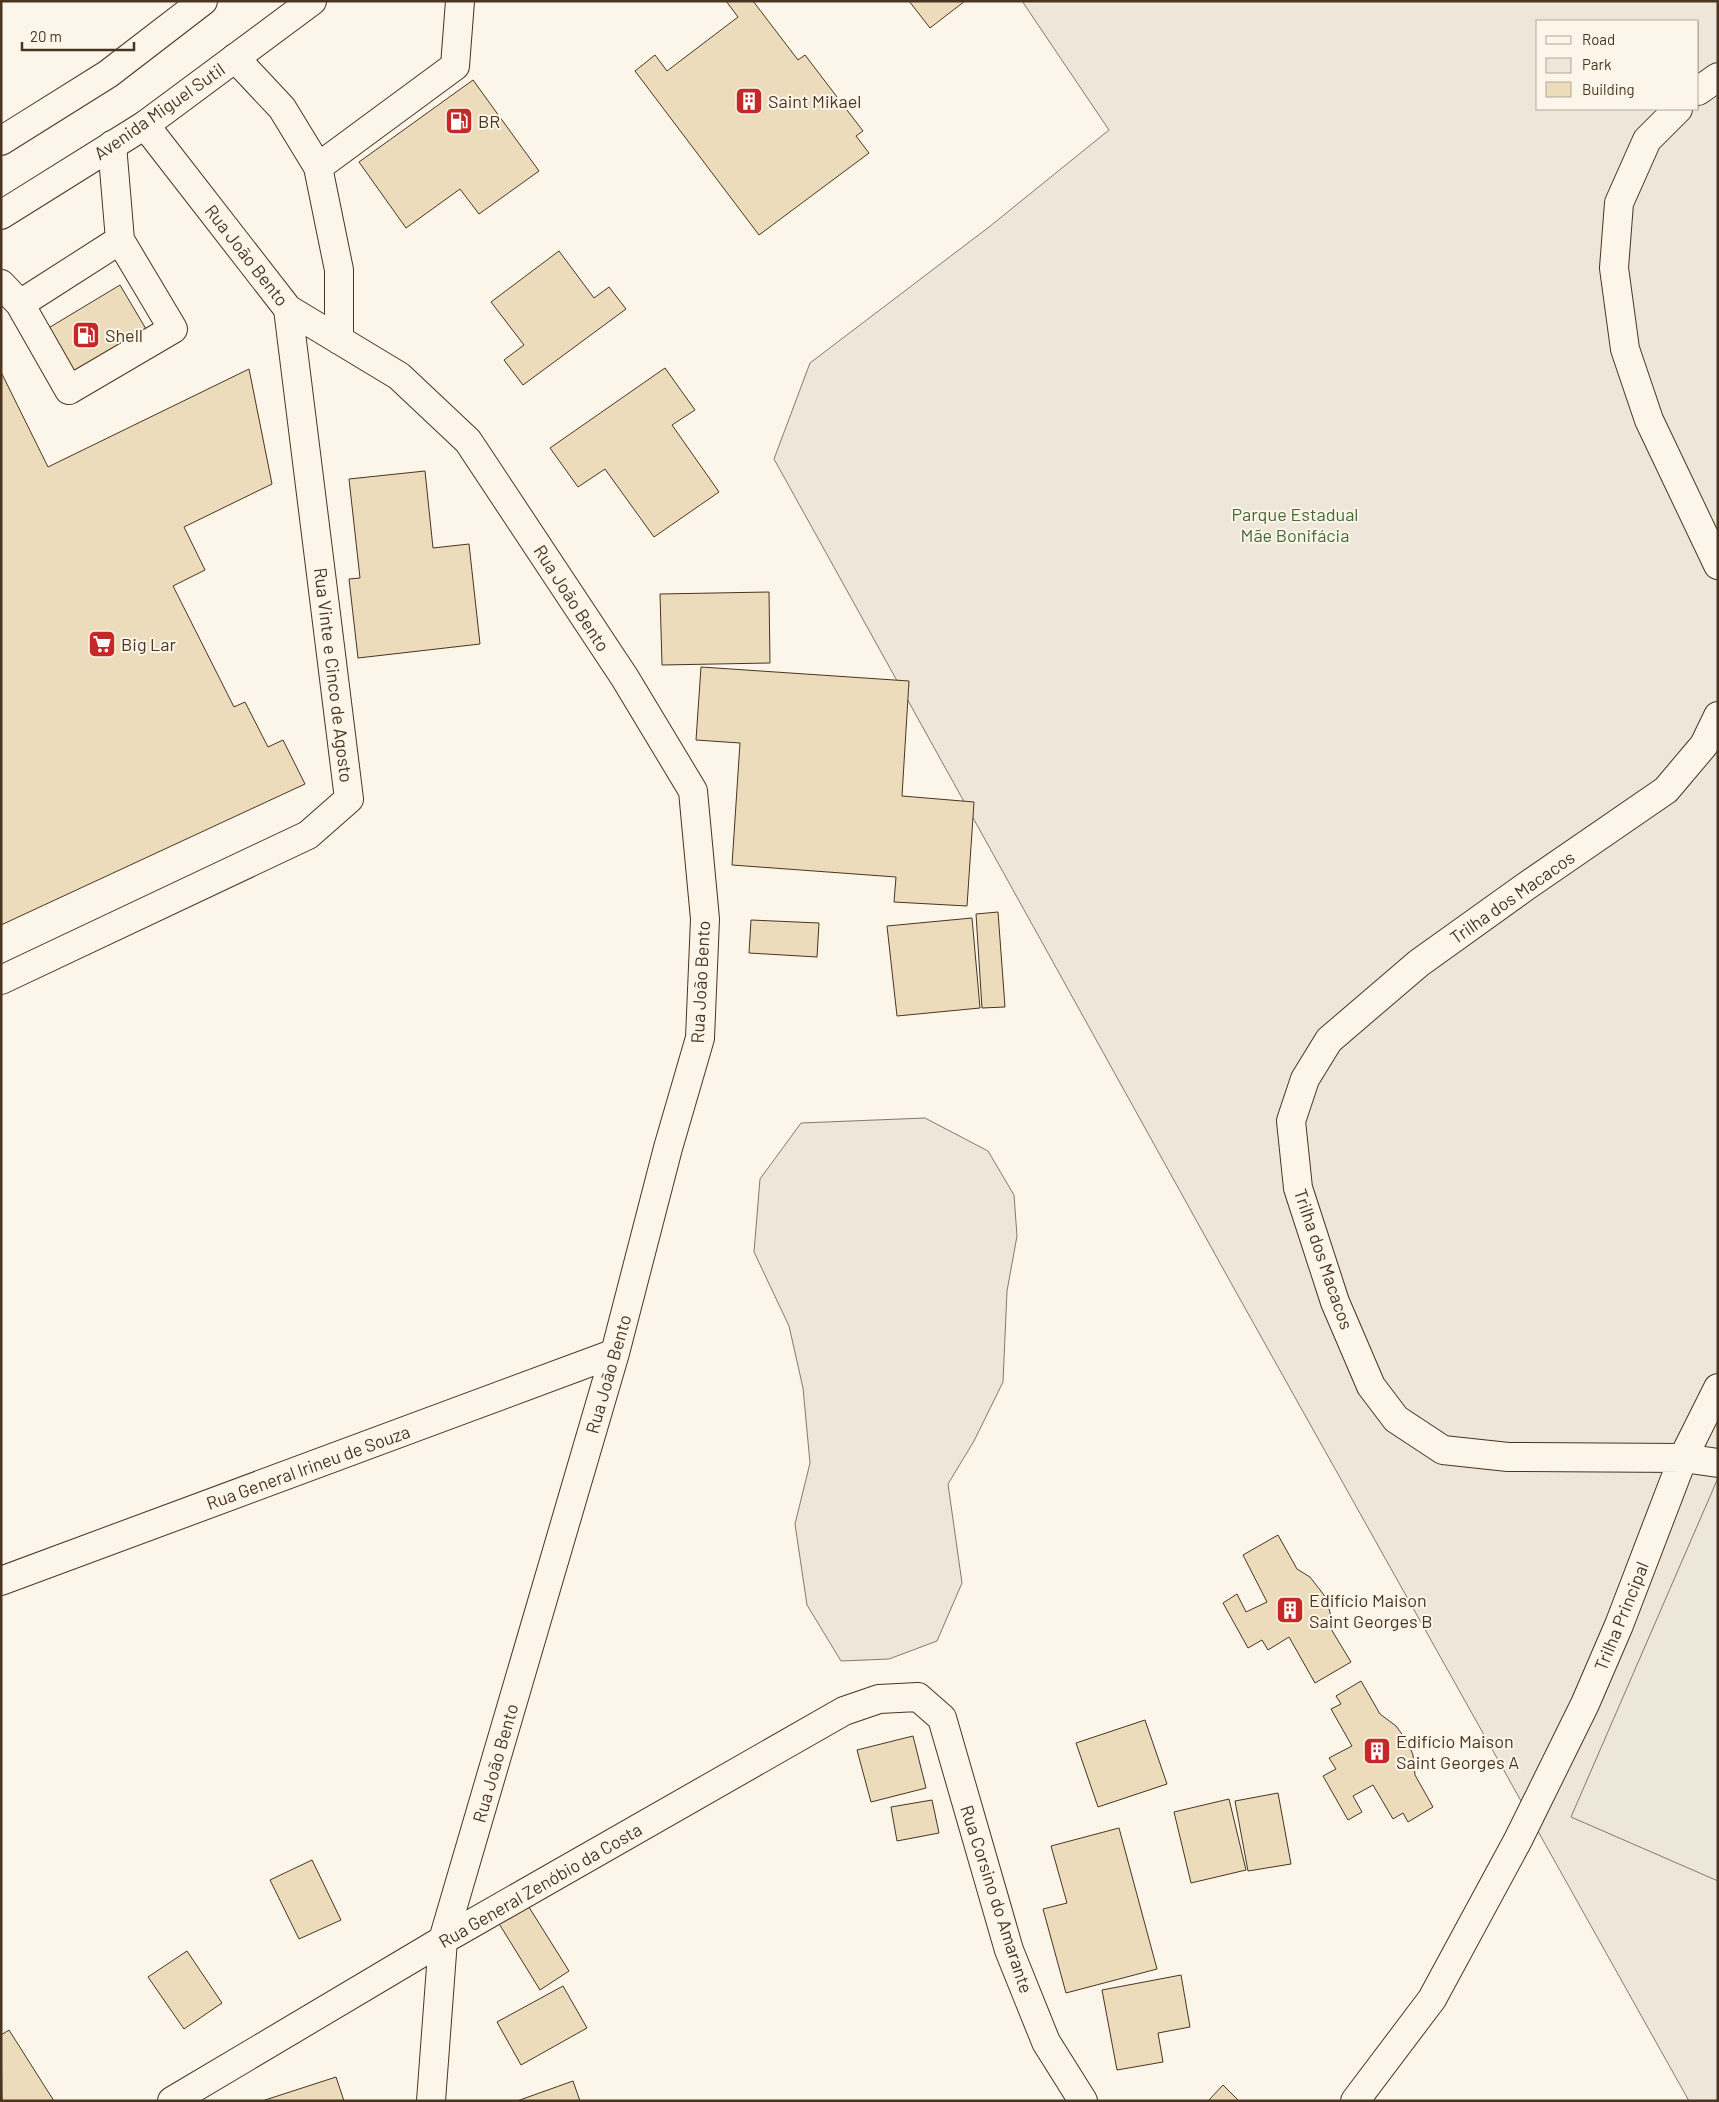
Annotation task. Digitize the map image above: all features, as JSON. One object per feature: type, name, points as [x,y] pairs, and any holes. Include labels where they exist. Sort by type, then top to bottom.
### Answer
[{"type":"main road","points":[[1,141],[108,74],[203,1]]},
{"type":"main road","name":"Avenida Miguel Sutil","points":[[1,215],[145,125],[312,1]]},
{"type":"main road","points":[[318,167],[454,66],[460,1]]},
{"type":"main road","points":[[235,58],[282,108],[318,167],[339,270],[340,340]]},
{"type":"main road","points":[[1699,90],[1718,77]]},
{"type":"main road","points":[[1677,110],[1647,140],[1619,203],[1614,268],[1625,350],[1649,420],[1718,564]]},
{"type":"main road","name":"Rua João Bento","points":[[145,125],[288,309],[399,376],[468,441],[624,678],[694,791],[705,919],[700,1038],[668,1148],[615,1353],[443,1940],[431,2101]]},
{"type":"main road","points":[[1,284],[20,304],[69,390],[173,329],[120,240],[112,145]]},
{"type":"main road","points":[[20,304],[120,240]]},
{"type":"main road","name":"Rua Vinte e Cinco de Agosto","points":[[1,980],[308,835],[349,799],[288,309]]},
{"type":"main road","name":"Trilha dos Macacos","points":[[1718,716],[1704,745],[1666,790],[1419,963],[1329,1040],[1304,1079],[1291,1121],[1298,1188],[1335,1302],[1371,1386],[1396,1419],[1442,1450],[1508,1457],[1683,1458],[1718,1463]]},
{"type":"main road","name":"Rua General Irineu de Souza","points":[[1,1581],[615,1353]]},
{"type":"main road","name":"Trilha Principal","points":[[1354,2101],[1432,1999],[1479,1916],[1518,1840],[1585,1704],[1619,1625],[1683,1458],[1718,1388]]},
{"type":"main road","name":"Rua General Zenóbio da Costa","points":[[172,2101],[443,1940],[844,1711],[879,1698],[918,1696]]},
{"type":"main road","name":"Rua Corsino do Amarante","points":[[918,1696],[942,1718],[1009,1950],[1046,2042],[1083,2101]]},
{"type":"green space","name":"Parque Estadual Mãe Bonifácia","points":[[1022,1],[1718,1],[1718,2101],[1689,2101],[1231,1283],[774,459],[810,363],[989,227],[1109,130]]},
{"type":"green space","points":[[925,1118],[988,1151],[1014,1195],[1017,1236],[1007,1291],[1003,1382],[974,1441],[948,1484],[962,1583],[937,1641],[889,1659],[841,1661],[807,1605],[795,1524],[810,1463],[803,1388],[789,1326],[754,1252],[760,1179],[801,1123]]},
{"type":"shaded area","points":[[1718,1478],[1718,1881],[1571,1817]]},
{"type":"building","name":"Saint Mikael","points":[[726,1],[753,1],[798,60],[805,55],[863,131],[856,136],[869,153],[759,235],[635,71],[655,55],[667,71],[738,17]]},
{"type":"building","points":[[909,1],[965,1],[930,28]]},
{"type":"building","name":"BR","points":[[473,80],[539,171],[479,214],[460,189],[406,228],[359,162]]},
{"type":"building","points":[[559,251],[594,298],[609,287],[626,309],[523,385],[504,360],[524,345],[491,302]]},
{"type":"building","name":"Shell","points":[[120,285],[146,329],[54,385],[27,341]]},
{"type":"building","points":[[665,368],[695,410],[672,425],[719,492],[654,537],[605,469],[578,487],[550,448]]},
{"type":"building","name":"Big Lar","points":[[249,369],[272,484],[184,527],[205,570],[173,586],[234,707],[245,702],[268,747],[283,740],[305,784],[1,925],[1,372],[48,467]]},
{"type":"building","points":[[425,471],[433,548],[469,544],[480,644],[358,658],[349,579],[360,578],[349,479]]},
{"type":"building","points":[[769,592],[770,663],[662,665],[660,594]]},
{"type":"building","points":[[701,667],[909,681],[902,796],[974,802],[967,906],[894,902],[896,877],[732,865],[740,743],[696,740]]},
{"type":"building","points":[[998,912],[1005,1007],[982,1008],[976,914]]},
{"type":"building","points":[[972,918],[980,1008],[897,1016],[887,926]]},
{"type":"building","points":[[751,920],[819,923],[817,957],[749,953]]},
{"type":"building","name":"Edifício Maison Saint Georges B","points":[[1278,1535],[1297,1569],[1310,1577],[1324,1595],[1330,1612],[1331,1629],[1351,1662],[1315,1683],[1289,1637],[1268,1650],[1262,1640],[1248,1648],[1223,1603],[1237,1594],[1246,1612],[1267,1602],[1243,1555]]},
{"type":"building","name":"Edifício Maison Saint Georges A","points":[[1361,1681],[1380,1714],[1396,1726],[1407,1741],[1413,1755],[1415,1775],[1433,1807],[1408,1822],[1403,1813],[1393,1819],[1373,1785],[1353,1796],[1362,1812],[1348,1820],[1323,1776],[1336,1769],[1329,1758],[1352,1746],[1331,1709],[1341,1704],[1336,1696]]},
{"type":"building","points":[[1145,1720],[1167,1784],[1098,1807],[1076,1743]]},
{"type":"building","points":[[913,1736],[926,1788],[871,1802],[857,1750]]},
{"type":"building","points":[[1278,1793],[1291,1864],[1248,1871],[1235,1801]]},
{"type":"building","points":[[1229,1799],[1246,1870],[1191,1883],[1174,1812]]},
{"type":"building","points":[[932,1800],[939,1833],[897,1841],[891,1807]]},
{"type":"building","points":[[1119,1828],[1157,1969],[1066,1993],[1043,1909],[1067,1903],[1051,1846]]},
{"type":"building","points":[[312,1860],[341,1920],[299,1939],[270,1880]]},
{"type":"building","points":[[527,1904],[569,1971],[540,1990],[498,1922]]},
{"type":"building","points":[[187,1951],[222,2003],[184,2029],[148,1977]]},
{"type":"building","points":[[1181,1975],[1190,2027],[1158,2033],[1163,2062],[1117,2070],[1102,1990]]},
{"type":"building","points":[[563,1986],[587,2028],[521,2065],[497,2022]]},
{"type":"building","points":[[9,2030],[54,2101],[2,2101],[1,2035]]},
{"type":"building","points":[[336,2077],[344,2101],[262,2101]]},
{"type":"building","points":[[573,2081],[580,2101],[517,2101]]},
{"type":"building","points":[[1223,2085],[1239,2101],[1208,2101]]},
{"type":"place","name":"Saint Mikael","points":[[749,101]]},
{"type":"place","name":"BR","points":[[459,121]]},
{"type":"place","name":"Shell","points":[[86,335]]},
{"type":"place","name":"Big Lar","points":[[102,644]]},
{"type":"place","name":"Edifício Maison Saint Georges B","points":[[1290,1610]]},
{"type":"place","name":"Edifício Maison Saint Georges A","points":[[1377,1751]]}]
